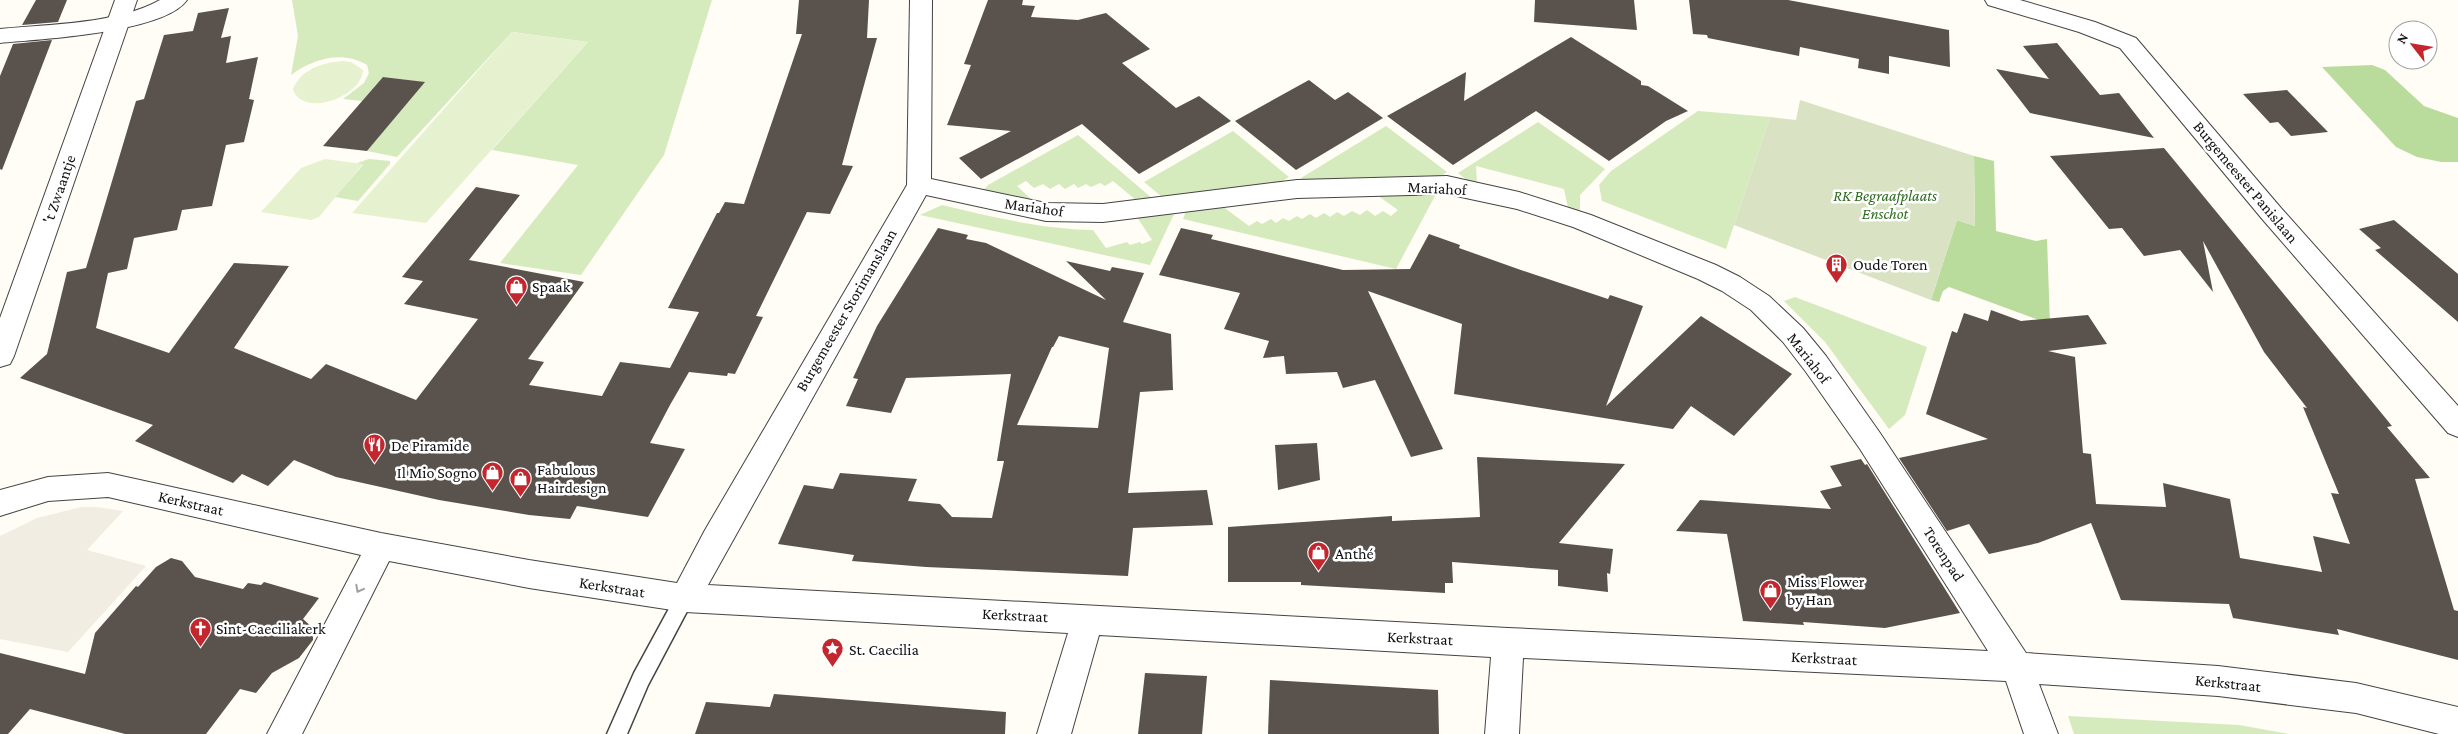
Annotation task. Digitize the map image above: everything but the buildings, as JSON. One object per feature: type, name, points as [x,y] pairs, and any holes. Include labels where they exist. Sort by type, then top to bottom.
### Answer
[{"type":"street","points":[[0,36],[122,11],[152,14],[176,0]]},
{"type":"street","name":"Burgemeester Storimanslaan","points":[[685,598],[716,539],[919,185],[922,0]]},
{"type":"street","name":"Burgemeester Panislaan","points":[[1996,0],[2087,26],[2128,43],[2272,214],[2458,424]]},
{"type":"street","name":"'t Zwaantje","points":[[0,356],[13,325],[122,11]]},
{"type":"street","name":"Mariahof","points":[[919,185],[1046,212],[1103,213],[1307,188],[1447,185],[1519,201],[1582,221],[1708,272],[1760,303],[1798,342],[1870,441]]},
{"type":"street","name":"Torenpad","points":[[1870,441],[2017,667],[2041,734]]},
{"type":"street","name":"Kerkstraat","points":[[0,503],[48,489],[108,485],[381,546],[529,574],[685,598],[1508,643],[2017,667],[2218,681],[2356,698],[2458,723]]},
{"type":"street","points":[[284,734],[381,546]]},
{"type":"street","points":[[1054,734],[1088,619]]},
{"type":"street","points":[[1502,734],[1508,643]]},
{"type":"lane","points":[[617,734],[641,679],[685,598]]},
{"type":"green space","points":[[292,0],[712,0],[664,155],[581,275],[500,263],[578,165],[492,150],[588,42],[512,32],[397,157],[367,151],[424,82],[383,77],[362,101],[343,99],[364,83],[369,73],[367,65],[357,60],[338,57],[328,58],[300,69],[291,75],[298,36]]},
{"type":"green space","points":[[512,32],[588,42],[426,223],[352,213]]},
{"type":"green space","points":[[342,61],[351,62],[363,70],[360,80],[353,89],[331,101],[307,102],[298,98],[293,89],[301,76],[320,65]]},
{"type":"green space","points":[[2372,65],[2385,70],[2424,106],[2458,118],[2458,162],[2441,162],[2417,157],[2396,147],[2322,67]]},
{"type":"green space","name":"RK Begraafplaats Enschot","points":[[1800,100],[1974,156],[1975,226],[1957,220],[1931,300],[1734,225],[1770,117],[1796,120]]},
{"type":"green space","points":[[1698,111],[1770,117],[1726,249],[1602,201],[1599,185],[1611,171]]},
{"type":"green space","points":[[1538,122],[1605,169],[1580,195],[1580,212],[1568,208],[1564,189],[1476,166],[1477,183],[1469,182],[1458,173]]},
{"type":"green space","points":[[1386,126],[1447,172],[1438,178],[1304,181],[1301,178]]},
{"type":"green space","points":[[1233,131],[1289,177],[1279,183],[1162,197],[1144,182]]},
{"type":"green space","points":[[1078,135],[1153,199],[1137,201],[1113,181],[1105,186],[1100,183],[1091,187],[1086,184],[1078,188],[1074,184],[1065,189],[1059,184],[1050,189],[1043,184],[1034,188],[1026,181],[1017,186],[1032,200],[984,190],[988,185]]},
{"type":"green space","points":[[1974,156],[1994,161],[1996,231],[2036,241],[2047,239],[2050,324],[1949,287],[1943,291],[1939,302],[1931,300],[1957,220],[1975,226]]},
{"type":"green space","points":[[325,159],[363,164],[319,217],[311,220],[261,212],[301,168]]},
{"type":"green space","points":[[369,159],[390,161],[390,164],[358,201],[335,197],[363,165],[357,163]]},
{"type":"green space","points":[[1436,194],[1396,269],[1183,219],[1186,211],[1222,206],[1249,226],[1257,221],[1262,224],[1271,219],[1276,223],[1283,218],[1289,221],[1297,216],[1302,219],[1310,214],[1316,218],[1324,213],[1330,217],[1337,212],[1344,216],[1352,211],[1360,215],[1367,210],[1375,216],[1383,211],[1391,216],[1398,210],[1377,195]]},
{"type":"green space","points":[[942,205],[1036,225],[1093,230],[1106,248],[1127,242],[1130,245],[1140,242],[1142,244],[1152,240],[1137,217],[1175,212],[1150,265],[920,215]]},
{"type":"green space","points":[[1795,297],[1927,347],[1905,415],[1889,429],[1825,342],[1784,301]]},
{"type":"green space","points":[[2068,716],[2239,725],[2289,734],[2074,734]]},
{"type":"shaded area","points":[[81,507],[97,507],[123,511],[87,550],[146,566],[68,652],[0,639],[0,536],[37,518]]},
{"type":"place","name":"Oude Toren","points":[[1837,283]]},
{"type":"place","name":"Spaak","points":[[516,305]]},
{"type":"place","name":"De Piramide","points":[[375,464]]},
{"type":"place","name":"Il Mio Sogno","points":[[493,491]]},
{"type":"place","name":"Fabulous Hairdesign","points":[[521,497]]},
{"type":"place","name":"Anthé","points":[[1319,572]]},
{"type":"place","name":"Miss Flower by Han","points":[[1771,609]]},
{"type":"place","name":"Sint-Caeciliakerk","points":[[200,647]]},
{"type":"place","name":"St. Caecilia","points":[[833,668]]}]
